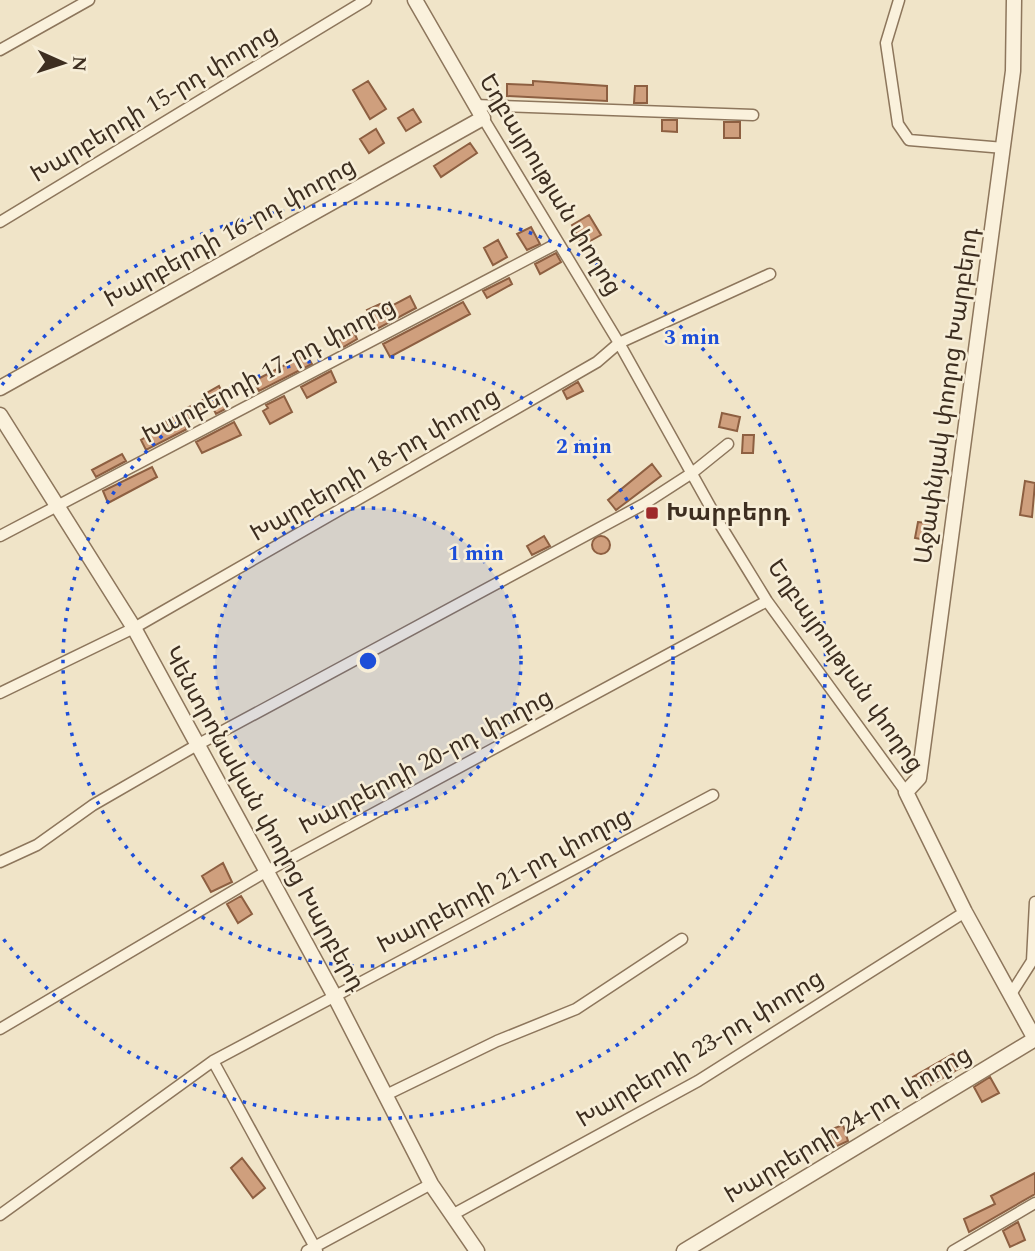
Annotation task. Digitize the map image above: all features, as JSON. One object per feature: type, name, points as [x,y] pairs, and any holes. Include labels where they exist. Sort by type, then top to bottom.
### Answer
[{"type":"street","points":[[0,50],[89,0]]},
{"type":"street","name":"Խարբերդի 15-րդ փողոց","points":[[0,222],[366,0]]},
{"type":"street","name":"Եղբայրության փողոց","points":[[415,0],[619,343],[767,601],[906,792],[965,912],[1035,1039]]},
{"type":"street","points":[[899,0],[886,43],[898,124],[909,140],[1004,148]]},
{"type":"street","name":"Աջափնյակ փողոց Խարբերդ","points":[[906,792],[919,778],[1004,148],[1013,71],[1014,0]]},
{"type":"street","points":[[479,111],[753,115]]},
{"type":"street","name":"Խարբերդի 16-րդ փողոց","points":[[0,388],[479,111]]},
{"type":"street","name":"Խարբերդի 17-րդ փողոց","points":[[0,536],[558,243]]},
{"type":"street","name":"Խարբերդի 18-րդ փողոց","points":[[0,693],[134,628],[597,362],[619,343],[770,274]]},
{"type":"street","name":"Կենտրոնական փողոց Խարբերդ","points":[[0,415],[134,628],[334,995],[431,1184],[477,1251]]},
{"type":"street","points":[[0,862],[37,845],[93,804],[197,745],[632,511],[692,473],[728,444]]},
{"type":"street","name":"Խարբերդի 20-րդ փողոց","points":[[0,1029],[267,871],[767,601]]},
{"type":"street","name":"Խարբերդի 21-րդ փողոց","points":[[0,1214],[213,1061],[713,795]]},
{"type":"street","points":[[1011,994],[1032,961],[1035,902]]},
{"type":"street","name":"Խարբերդի 23-րդ փողոց","points":[[452,1215],[698,1081],[965,912]]},
{"type":"street","points":[[386,1096],[497,1041],[576,1009],[682,939]]},
{"type":"street","name":"Խարբերդի 24-րդ փողոց","points":[[684,1251],[1035,1039]]},
{"type":"street","points":[[213,1061],[313,1250],[431,1184]]},
{"type":"street","points":[[954,1251],[1035,1203]]},
{"type":"building","points":[[368,81],[386,109],[370,119],[353,90]]},
{"type":"building","points":[[533,81],[607,86],[607,101],[507,96],[507,84],[533,85]]},
{"type":"building","points":[[635,86],[647,86],[647,103],[634,103]]},
{"type":"building","points":[[413,109],[421,122],[406,131],[398,118]]},
{"type":"building","points":[[662,120],[677,120],[677,132],[662,131]]},
{"type":"building","points":[[724,122],[740,122],[740,138],[724,138]]},
{"type":"building","points":[[376,129],[384,143],[369,153],[360,139]]},
{"type":"building","points":[[470,143],[477,153],[441,177],[434,166]]},
{"type":"building","points":[[589,215],[601,235],[583,245],[572,225]]},
{"type":"building","points":[[531,227],[540,244],[527,250],[517,234]]},
{"type":"building","points":[[498,240],[507,257],[493,265],[484,248]]},
{"type":"building","points":[[556,253],[561,262],[540,274],[535,264]]},
{"type":"building","points":[[509,278],[512,284],[487,298],[483,291]]},
{"type":"building","points":[[410,296],[416,308],[377,329],[367,310],[380,304],[384,310]]},
{"type":"building","points":[[463,302],[470,314],[390,357],[383,344]]},
{"type":"building","points":[[354,332],[357,339],[340,349],[336,342]]},
{"type":"building","points":[[306,354],[312,364],[259,391],[254,381]]},
{"type":"building","points":[[331,371],[336,382],[307,398],[301,387]]},
{"type":"building","points":[[578,382],[583,391],[567,399],[563,391]]},
{"type":"building","points":[[219,386],[229,407],[216,414],[212,406],[186,420],[181,411],[207,398],[205,394]]},
{"type":"building","points":[[284,396],[292,412],[270,424],[263,411],[268,408],[266,405]]},
{"type":"building","points":[[722,413],[740,417],[737,431],[719,427]]},
{"type":"building","points":[[179,414],[187,429],[146,450],[141,440],[167,425],[165,422]]},
{"type":"building","points":[[234,422],[241,435],[202,453],[196,442]]},
{"type":"building","points":[[743,435],[754,435],[753,453],[742,453]]},
{"type":"building","points":[[122,454],[126,461],[96,477],[92,470]]},
{"type":"building","points":[[652,464],[661,476],[616,510],[608,500]]},
{"type":"building","points":[[152,467],[157,477],[108,503],[103,491]]},
{"type":"building","points":[[1025,481],[1035,483],[1032,517],[1020,515]]},
{"type":"building","points":[[918,522],[934,524],[931,541],[915,538]]},
{"type":"building","points":[[544,536],[550,546],[532,555],[527,546]]},
{"type":"building","points":[[601,536],[607,539],[610,545],[607,551],[601,554],[595,551],[592,545],[595,539]]},
{"type":"building","points":[[223,863],[232,882],[211,892],[202,876]]},
{"type":"building","points":[[241,896],[252,914],[238,923],[227,904]]},
{"type":"building","points":[[953,1054],[960,1068],[920,1091],[913,1077]]},
{"type":"building","points":[[990,1077],[999,1093],[982,1102],[974,1087]]},
{"type":"building","points":[[843,1125],[848,1141],[835,1147],[829,1130]]},
{"type":"building","points":[[242,1158],[265,1188],[253,1198],[231,1168]]},
{"type":"building","points":[[1035,1173],[1035,1194],[969,1232],[964,1219],[995,1204],[991,1196]]},
{"type":"building","points":[[1018,1222],[1025,1240],[1010,1247],[1003,1231]]},
{"type":"place","name":"Խարբերդ","points":[[652,513]]}]
